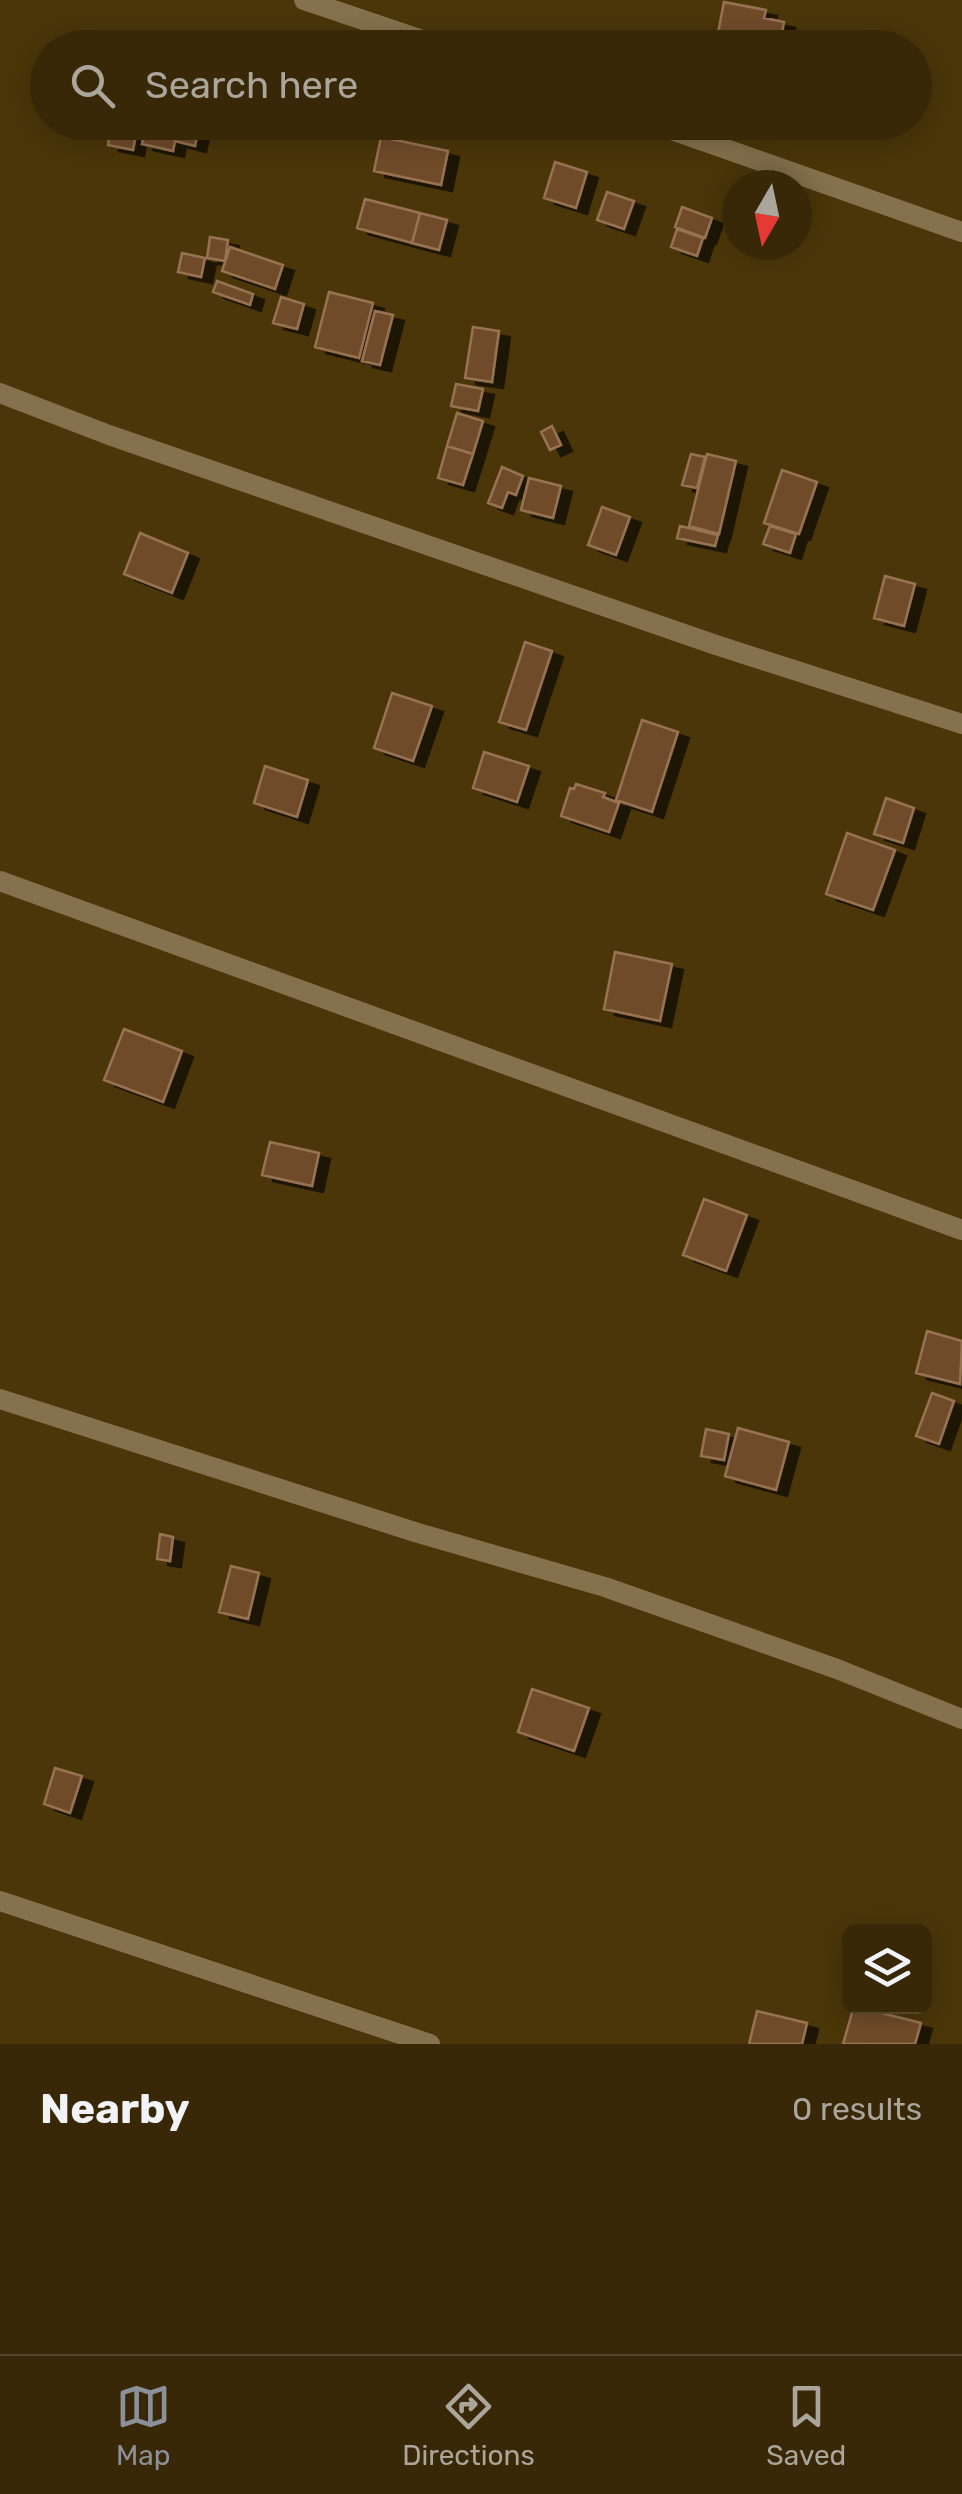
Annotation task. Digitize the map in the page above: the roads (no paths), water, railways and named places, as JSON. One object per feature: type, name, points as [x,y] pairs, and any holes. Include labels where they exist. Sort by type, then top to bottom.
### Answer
[{"type":"street","points":[[304,0],[393,30]]},
{"type":"street","points":[[701,140],[962,232]]},
{"type":"street","points":[[0,393],[108,435],[697,638],[962,724]]},
{"type":"street","points":[[0,881],[962,1230]]},
{"type":"street","points":[[0,1399],[418,1533],[606,1587],[837,1669],[962,1719]]},
{"type":"street","points":[[0,1901],[430,2044]]}]
